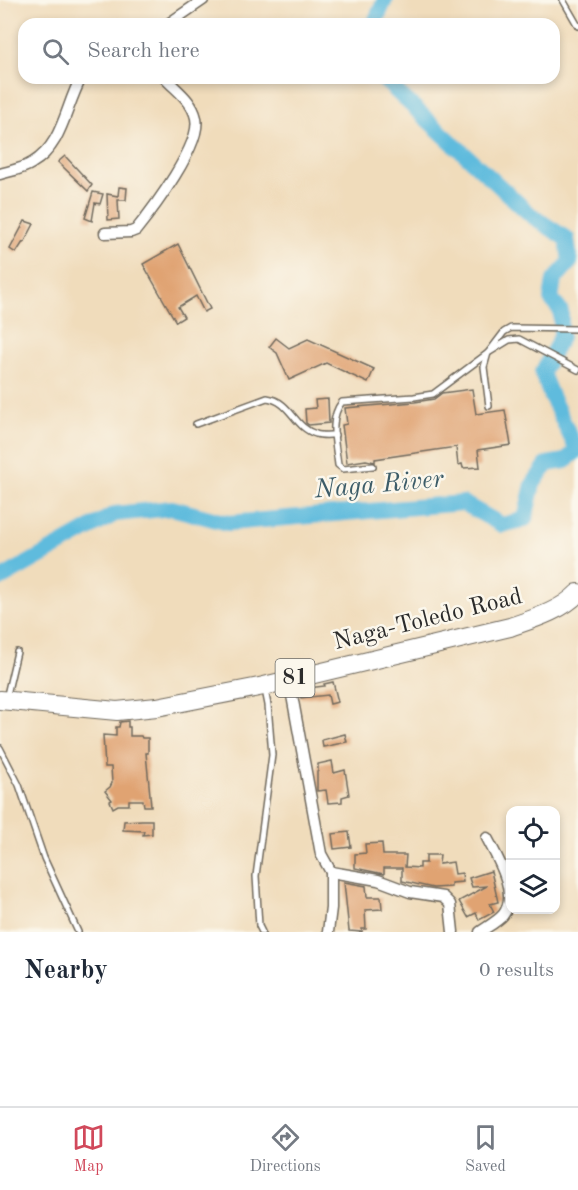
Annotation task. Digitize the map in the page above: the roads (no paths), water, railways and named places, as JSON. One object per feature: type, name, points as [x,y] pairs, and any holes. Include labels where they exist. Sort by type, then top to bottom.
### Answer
[{"type":"highway","name":"Naga-Toledo Road","points":[[3,700],[117,711],[157,707],[264,686],[510,627],[544,615],[578,593]]},
{"type":"street","points":[[177,18],[203,0]]},
{"type":"street","points":[[0,174],[30,165],[42,156],[60,132],[78,84]]},
{"type":"street","points":[[105,233],[136,230],[161,200],[194,140],[197,126],[195,115],[182,92],[172,84]]},
{"type":"street","points":[[289,680],[321,854],[331,872],[328,932]]},
{"type":"street","points":[[480,932],[504,914],[508,902],[508,880],[488,838]]},
{"type":"street","points":[[331,872],[378,880],[410,892],[443,897],[450,904],[453,932]]},
{"type":"lane","points":[[563,0],[578,26]]},
{"type":"lane","points":[[489,406],[484,367],[488,353],[504,332],[518,327],[578,328]]},
{"type":"lane","points":[[373,466],[343,469],[338,465],[334,416],[336,408],[342,402],[433,394],[509,340],[519,339],[578,370]]},
{"type":"lane","points":[[196,424],[267,398],[276,399],[286,406],[300,424],[315,434],[335,435]]},
{"type":"lane","points":[[3,700],[17,652]]},
{"type":"lane","points":[[262,932],[259,926],[256,876],[272,756],[268,705],[264,686]]},
{"type":"lane","points":[[0,748],[19,784],[44,858],[78,932]]},
{"type":"waterway","name":"Naga River","points":[[377,18],[385,0]]},
{"type":"waterway","name":"Naga River","points":[[0,579],[115,514],[172,508],[228,523],[463,503],[502,525],[525,519],[533,484],[547,464],[565,461],[577,450],[542,373],[561,337],[561,311],[551,299],[554,280],[570,262],[567,239],[532,216],[389,84]]}]
